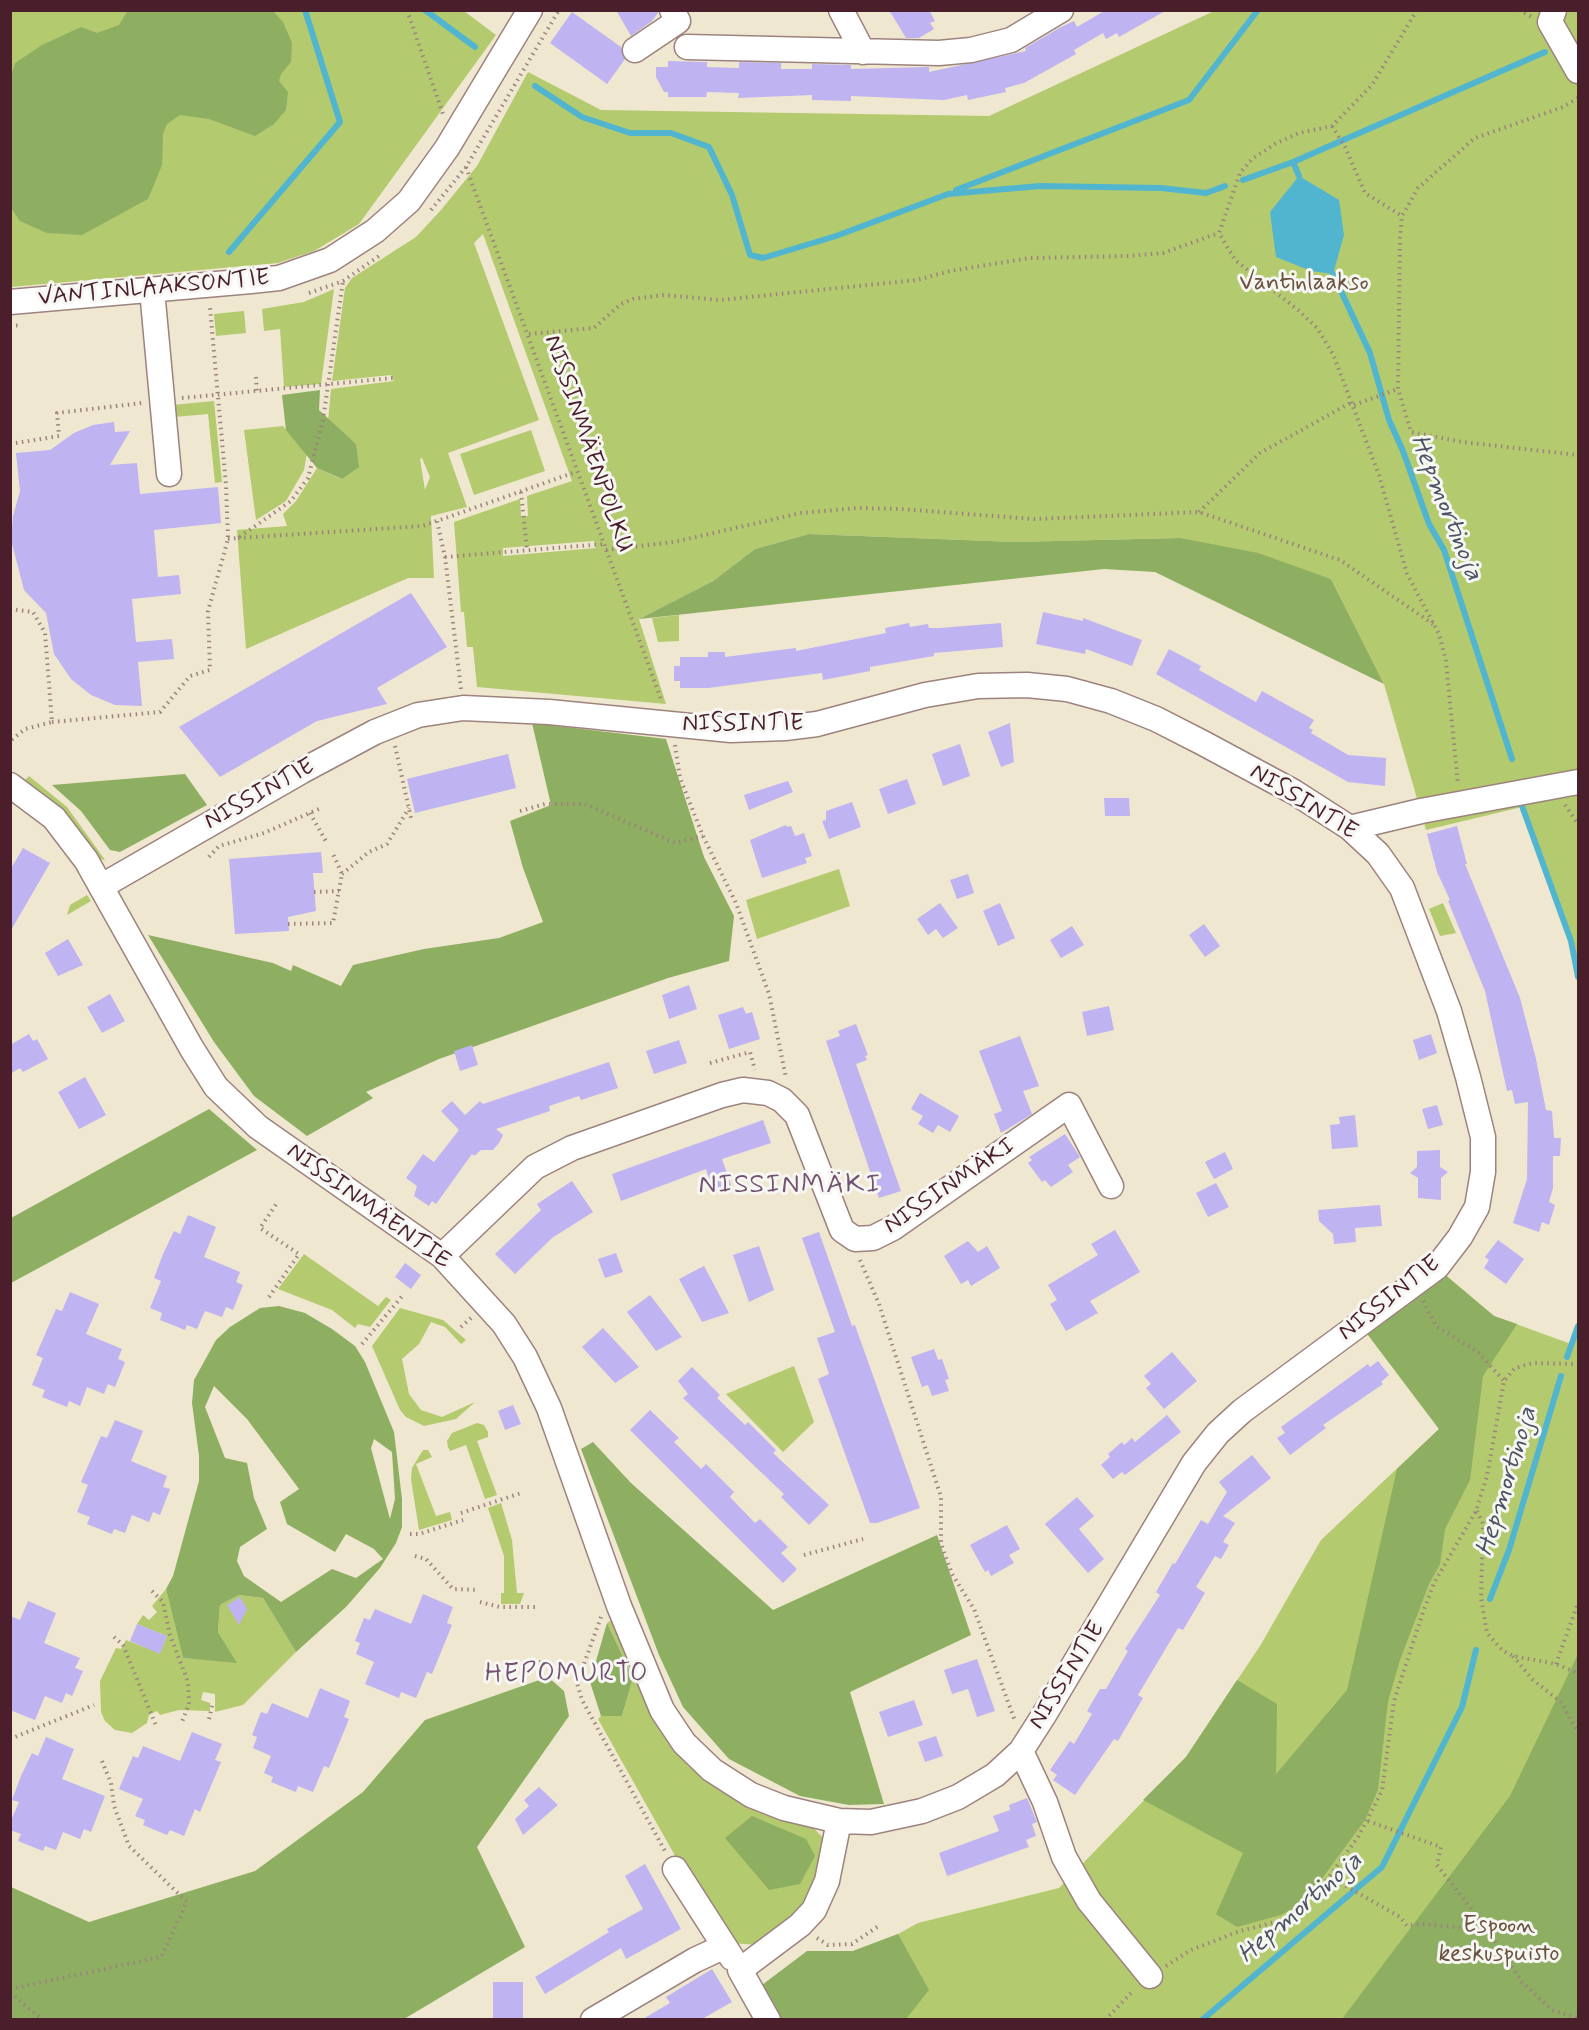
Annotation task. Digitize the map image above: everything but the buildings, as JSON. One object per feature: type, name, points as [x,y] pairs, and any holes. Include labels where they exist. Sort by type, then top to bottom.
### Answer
[{"type":"street","name":"VANTINLAAKSONTIE","points":[[10,302],[279,278],[330,260],[375,231],[409,201],[447,148],[530,10]]},
{"type":"street","points":[[635,50],[678,21],[672,10]]},
{"type":"street","points":[[841,10],[863,52]]},
{"type":"street","points":[[687,47],[863,52],[971,50],[1011,40],[1061,10]]},
{"type":"street","points":[[1554,10],[1550,22],[1578,71]]},
{"type":"street","points":[[152,290],[169,474]]},
{"type":"street","name":"NISSINTIE","points":[[102,886],[375,732],[418,715],[463,708],[549,712],[669,730],[789,728],[859,714],[925,695],[978,686],[1027,685],[1067,689],[1111,701],[1156,719],[1294,792],[1350,828],[1378,854],[1402,888],[1449,1011],[1483,1137],[1484,1172],[1477,1207],[1460,1237],[1437,1267],[1242,1411],[1218,1433],[1194,1463],[1084,1651],[1021,1751],[995,1775],[958,1797],[922,1811],[871,1822],[839,1821]]},
{"type":"street","points":[[1350,828],[1459,804],[1578,782]]},
{"type":"street","name":"NISSINMÄENTIE","points":[[10,785],[54,819],[102,886],[192,1049],[216,1087],[258,1127],[442,1256],[499,1317],[525,1357],[549,1408],[645,1673],[662,1710],[684,1743],[712,1770],[751,1795],[784,1808],[839,1821]]},
{"type":"street","name":"NISSINMÄKI","points":[[442,1256],[535,1167],[572,1148],[722,1095],[743,1090],[768,1093],[782,1100],[797,1115],[842,1230],[855,1239],[873,1238],[892,1228],[1069,1105],[1111,1186]]},
{"type":"street","points":[[1021,1751],[1045,1802],[1064,1857],[1089,1901],[1150,1976]]},
{"type":"street","points":[[740,1970],[800,1925],[814,1910],[827,1881],[839,1821]]},
{"type":"street","points":[[675,1869],[723,1947],[740,1970],[768,2019]]},
{"type":"street","points":[[593,2019],[723,1947]]},
{"type":"path","points":[[408,10],[447,126]]},
{"type":"path","points":[[423,218],[466,167],[559,10]]},
{"type":"path","points":[[1417,10],[1372,85],[1332,126],[1299,134],[1275,144],[1252,159],[1240,172],[1231,191],[1219,233],[1235,260],[1317,328],[1334,354],[1379,475],[1407,574],[1434,624],[1446,661],[1459,804]]},
{"type":"path","points":[[1578,98],[1563,107],[1475,138],[1418,188],[1402,216],[1399,248],[1398,388],[1411,432],[1462,442],[1578,454]]},
{"type":"path","points":[[1332,126],[1345,147],[1365,193],[1402,216]]},
{"type":"path","name":"NISSINMÄENPOLKU","points":[[466,167],[529,334],[576,472],[665,709],[669,730]]},
{"type":"path","points":[[529,334],[594,328],[621,304],[633,299],[664,295],[720,300],[917,280],[950,271],[1030,258],[1163,253],[1219,233]]},
{"type":"path","points":[[303,294],[342,281],[382,254]]},
{"type":"path","points":[[238,538],[291,501],[308,478],[323,420],[342,281]]},
{"type":"path","points":[[199,309],[221,307]]},
{"type":"path","points":[[10,741],[25,729],[52,722],[160,712],[190,676],[210,670],[208,611],[228,539],[210,308]]},
{"type":"path","points":[[10,326],[34,324]]},
{"type":"path","points":[[256,377],[257,392]]},
{"type":"path","points":[[10,444],[59,436],[57,412],[393,378]]},
{"type":"path","points":[[1199,512],[1260,453],[1353,403],[1398,388]]},
{"type":"path","points":[[228,539],[422,526],[576,472]]},
{"type":"path","points":[[521,492],[527,550]]},
{"type":"path","points":[[606,550],[674,542],[801,513],[857,508],[1034,519],[1199,512],[1340,560],[1434,624]]},
{"type":"path","points":[[437,521],[445,557],[463,708]]},
{"type":"path","points":[[445,557],[604,544]]},
{"type":"path","points":[[10,609],[33,612],[45,633],[52,722]]},
{"type":"path","points":[[669,730],[680,778],[703,836],[736,903],[769,994],[787,1080],[778,1078]]},
{"type":"path","points":[[395,745],[411,819]]},
{"type":"path","points":[[520,811],[545,804],[585,804],[675,843],[703,836]]},
{"type":"path","points":[[209,857],[219,846],[264,833],[321,808]]},
{"type":"path","points":[[342,874],[369,852],[387,843],[409,808]]},
{"type":"path","points":[[310,813],[327,843]]},
{"type":"path","points":[[288,924],[333,923],[342,874],[333,854]]},
{"type":"path","points":[[314,892],[339,891]]},
{"type":"path","points":[[710,1063],[750,1052],[754,1069]]},
{"type":"path","points":[[750,1075],[756,1075]]},
{"type":"path","points":[[269,1297],[299,1254],[260,1228],[277,1203]]},
{"type":"path","points":[[855,1239],[860,1261],[879,1304],[941,1497],[941,1544],[952,1574],[974,1609],[1016,1723]]},
{"type":"path","points":[[1413,1284],[1436,1326],[1478,1352],[1504,1381]]},
{"type":"path","points":[[362,1344],[404,1294]]},
{"type":"path","points":[[1105,2019],[1150,1976],[1191,1950],[1240,1931],[1283,1920],[1310,1903],[1330,1877],[1368,1821],[1382,1791],[1394,1701],[1434,1583],[1476,1511],[1487,1476],[1504,1381],[1515,1368],[1533,1363],[1578,1364]]},
{"type":"path","points":[[461,1513],[521,1493]]},
{"type":"path","points":[[1476,1511],[1484,1524],[1482,1618],[1487,1633],[1502,1650],[1513,1656],[1556,1664],[1578,1673]]},
{"type":"path","points":[[410,1534],[420,1534],[463,1520]]},
{"type":"path","points":[[804,1555],[863,1539]]},
{"type":"path","points":[[415,1556],[426,1558],[453,1589],[479,1590]]},
{"type":"path","points":[[152,1591],[164,1602],[171,1641],[188,1682],[189,1704],[182,1722]]},
{"type":"path","points":[[480,1602],[500,1607],[539,1607]]},
{"type":"path","points":[[1556,1664],[1578,1603]]},
{"type":"path","points":[[601,1617],[578,1683],[582,1700],[675,1869]]},
{"type":"path","points":[[114,1637],[123,1645],[157,1728]]},
{"type":"path","points":[[1513,1656],[1533,1680],[1562,1703],[1570,1722],[1578,1731]]},
{"type":"path","points":[[539,1662],[582,1667]]},
{"type":"path","points":[[209,1719],[213,1702]]},
{"type":"path","points":[[10,1738],[94,1706]]},
{"type":"path","points":[[10,1991],[161,1958],[187,1902],[129,1846],[114,1806],[111,1783],[102,1761]]},
{"type":"path","points":[[1368,1821],[1441,1847],[1437,1865],[1488,1930],[1522,1982],[1552,2010],[1578,2018]]},
{"type":"path","points":[[1330,1877],[1400,1917],[1407,1926],[1419,1924],[1488,1930]]},
{"type":"path","points":[[800,1925],[828,1946],[852,1944],[880,1925]]},
{"type":"path","points":[[10,1991],[43,2019]]},
{"type":"green space","points":[[128,10],[273,11],[283,22],[292,43],[291,62],[281,74],[279,81],[288,92],[286,110],[274,124],[255,136],[209,119],[180,115],[167,124],[163,134],[162,165],[148,199],[82,235],[47,233],[20,221],[11,208],[10,79],[15,63],[42,45],[81,27],[97,33],[119,25]]},
{"type":"green space","points":[[11,11],[464,11],[496,35],[359,224],[314,251],[278,263],[11,287]]},
{"type":"green space","name":"Vantinlaakso","points":[[1214,11],[1578,11],[1578,977],[1571,941],[1522,807],[1426,830],[1384,684],[1331,579],[1180,538],[1015,542],[809,534],[755,549],[713,581],[639,619],[666,704],[477,687],[473,647],[467,647],[464,612],[461,612],[454,522],[520,499],[521,516],[528,516],[527,496],[572,481],[483,234],[474,243],[539,420],[448,453],[467,507],[431,516],[434,578],[408,578],[246,649],[237,530],[287,526],[283,514],[296,501],[317,468],[341,479],[356,444],[328,421],[331,389],[394,381],[391,375],[332,381],[345,288],[352,278],[416,237],[441,210],[477,166],[528,72],[601,110],[989,116]],"holes":[[[422,458],[430,477],[425,490],[420,459]],[[594,541],[596,548],[503,556],[503,548]]]},
{"type":"green space","points":[[334,289],[321,384],[284,387],[280,329],[264,331],[262,309],[304,302]]},
{"type":"green space","points":[[244,311],[246,333],[216,336],[214,314]]},
{"type":"green space","points":[[320,390],[319,410],[356,444],[359,467],[342,479],[317,468],[286,430],[282,395]]},
{"type":"green space","points":[[214,401],[222,482],[215,483],[208,414],[174,417],[172,405]]},
{"type":"green space","points":[[283,426],[307,453],[304,470],[286,501],[256,520],[244,430]]},
{"type":"green space","points":[[531,430],[545,471],[474,495],[460,454]]},
{"type":"green space","points":[[809,534],[1015,542],[1180,538],[1258,553],[1331,579],[1384,684],[1155,572],[1104,569],[639,619],[713,581],[755,549]]},
{"type":"green space","points":[[679,615],[679,641],[658,642],[652,618]]},
{"type":"green space","points":[[532,723],[666,739],[704,857],[734,916],[729,961],[668,978],[439,1059],[366,1092],[373,1098],[307,1136],[254,1096],[214,1042],[148,935],[273,963],[291,971],[293,965],[341,986],[353,965],[424,949],[499,938],[543,922],[523,868],[510,821],[551,805]]},
{"type":"green space","points":[[185,774],[207,805],[120,852],[110,850],[81,811],[52,785]]},
{"type":"green space","points":[[29,776],[67,807],[105,860],[99,859],[56,807],[25,780]]},
{"type":"green space","points":[[839,869],[850,906],[757,939],[746,900]]},
{"type":"green space","points":[[87,895],[91,901],[67,915],[70,905]]},
{"type":"green space","points":[[1443,903],[1456,933],[1440,936],[1429,909]]},
{"type":"green space","points":[[209,1109],[257,1150],[11,1283],[11,1218]]},
{"type":"green space","points":[[304,1254],[378,1306],[386,1297],[391,1300],[370,1327],[358,1324],[355,1328],[332,1310],[278,1289]]},
{"type":"green space","points":[[1443,1273],[1494,1316],[1571,1344],[1578,1326],[1578,2019],[778,2020],[807,1951],[853,1951],[898,1934],[918,1923],[1059,1888],[1186,1757],[1260,1646],[1321,1540],[1439,1429],[1365,1331]]},
{"type":"green space","points":[[1443,1273],[1494,1316],[1517,1324],[1483,1376],[1470,1480],[1445,1529],[1440,1564],[1429,1584],[1400,1660],[1388,1701],[1378,1790],[1365,1820],[1304,1903],[1281,1915],[1237,1927],[1216,1914],[1243,1853],[1143,1800],[1186,1757],[1237,1680],[1277,1704],[1276,1774],[1347,1690],[1397,1469],[1439,1429],[1365,1331]]},
{"type":"green space","points":[[279,1306],[305,1313],[355,1346],[365,1362],[394,1432],[402,1499],[402,1527],[396,1543],[380,1568],[346,1607],[296,1652],[263,1598],[239,1595],[220,1605],[218,1632],[237,1663],[183,1658],[166,1589],[173,1576],[199,1481],[199,1456],[192,1403],[194,1380],[216,1340],[230,1327],[260,1308]],"holes":[[[214,1386],[247,1419],[299,1489],[280,1502],[287,1524],[335,1552],[346,1534],[374,1549],[383,1559],[356,1578],[332,1569],[281,1602],[244,1576],[237,1561],[240,1547],[267,1529],[254,1498],[247,1463],[225,1458],[205,1407]],[[374,1439],[392,1452],[395,1499],[390,1519],[371,1448]]]},
{"type":"green space","points":[[400,1308],[443,1320],[466,1340],[461,1344],[445,1327],[431,1322],[419,1344],[402,1359],[409,1394],[421,1410],[442,1417],[475,1402],[456,1419],[424,1426],[406,1417],[400,1410],[372,1346]]},
{"type":"green space","points":[[794,1366],[814,1422],[783,1452],[726,1394]]},
{"type":"green space","points":[[477,1423],[484,1425],[488,1432],[488,1437],[477,1441],[497,1495],[485,1499],[466,1445],[450,1451],[447,1441],[452,1433]]},
{"type":"green space","points":[[593,1442],[631,1483],[773,1610],[937,1535],[971,1635],[850,1692],[884,1804],[849,1805],[800,1796],[729,1759],[683,1707],[659,1655],[581,1449]]},
{"type":"green space","points":[[423,1450],[428,1450],[432,1457],[416,1464],[436,1516],[450,1512],[452,1520],[419,1530],[411,1479],[412,1468]]},
{"type":"green space","points":[[501,1503],[512,1540],[517,1593],[524,1593],[520,1604],[501,1604],[501,1593],[504,1593],[504,1556],[488,1508]]},
{"type":"green space","points":[[166,1589],[183,1658],[236,1662],[218,1632],[220,1605],[239,1595],[263,1598],[296,1652],[243,1705],[215,1712],[215,1694],[203,1692],[201,1700],[210,1703],[210,1711],[179,1710],[160,1715],[157,1711],[149,1715],[147,1723],[132,1733],[115,1730],[105,1721],[101,1712],[100,1681],[116,1648],[121,1649],[126,1640],[160,1653],[167,1636],[137,1624],[143,1615],[149,1620],[157,1612],[152,1606]]},
{"type":"green space","points":[[616,1617],[675,1742],[810,1824],[823,1838],[827,1857],[814,1887],[786,1926],[760,1945],[728,1943],[709,1916],[598,1719],[601,1716],[622,1716],[633,1678],[607,1623]]},
{"type":"green space","points":[[607,1623],[633,1678],[622,1716],[601,1716],[590,1682]]},
{"type":"green space","name":"Espoon keskuspuisto","points":[[1578,1654],[1578,2019],[1342,2019],[1510,1796]]},
{"type":"green space","points":[[548,1677],[564,1691],[569,1716],[477,1847],[525,1947],[404,2019],[11,2019],[11,1887],[89,1922],[255,1871],[363,1792],[425,1720]]},
{"type":"green space","points":[[752,1816],[806,1839],[815,1856],[800,1884],[769,1890],[725,1838]]},
{"type":"green space","points":[[898,1934],[929,1990],[906,2019],[778,2020],[758,1988],[807,1951],[853,1951]]},
{"type":"water","points":[[1299,176],[1339,200],[1344,235],[1333,274],[1311,271],[1276,257],[1270,212]]},
{"type":"waterway","points":[[229,252],[340,122],[305,10]]},
{"type":"waterway","points":[[425,10],[475,47]]},
{"type":"waterway","points":[[956,190],[1189,100],[1258,10]]},
{"type":"waterway","points":[[1243,180],[1293,162],[1545,52]]},
{"type":"waterway","points":[[535,86],[582,117],[630,133],[671,133],[709,147],[732,195],[750,255],[763,258],[836,236],[948,194],[1040,186],[1161,188],[1206,193],[1225,186]]},
{"type":"waterway","points":[[1293,162],[1299,176]]},
{"type":"waterway","name":"Hepmortinoja","points":[[1333,274],[1370,353],[1389,420],[1403,451],[1429,524],[1444,550],[1512,759]]},
{"type":"waterway","name":"Hepmortinoja","points":[[1522,806],[1571,941],[1578,977]]},
{"type":"waterway","name":"Hepmortinoja","points":[[1567,1357],[1578,1326]]},
{"type":"waterway","name":"Hepmortinoja","points":[[1490,1599],[1509,1550],[1561,1376]]},
{"type":"waterway","name":"Hepmortinoja","points":[[1202,2020],[1382,1867],[1462,1707],[1476,1650]]},
{"type":"district","name":"NISSINMÄKI","points":[[790,1186]]},
{"type":"district","name":"HEPOMURTO","points":[[567,1676]]}]
